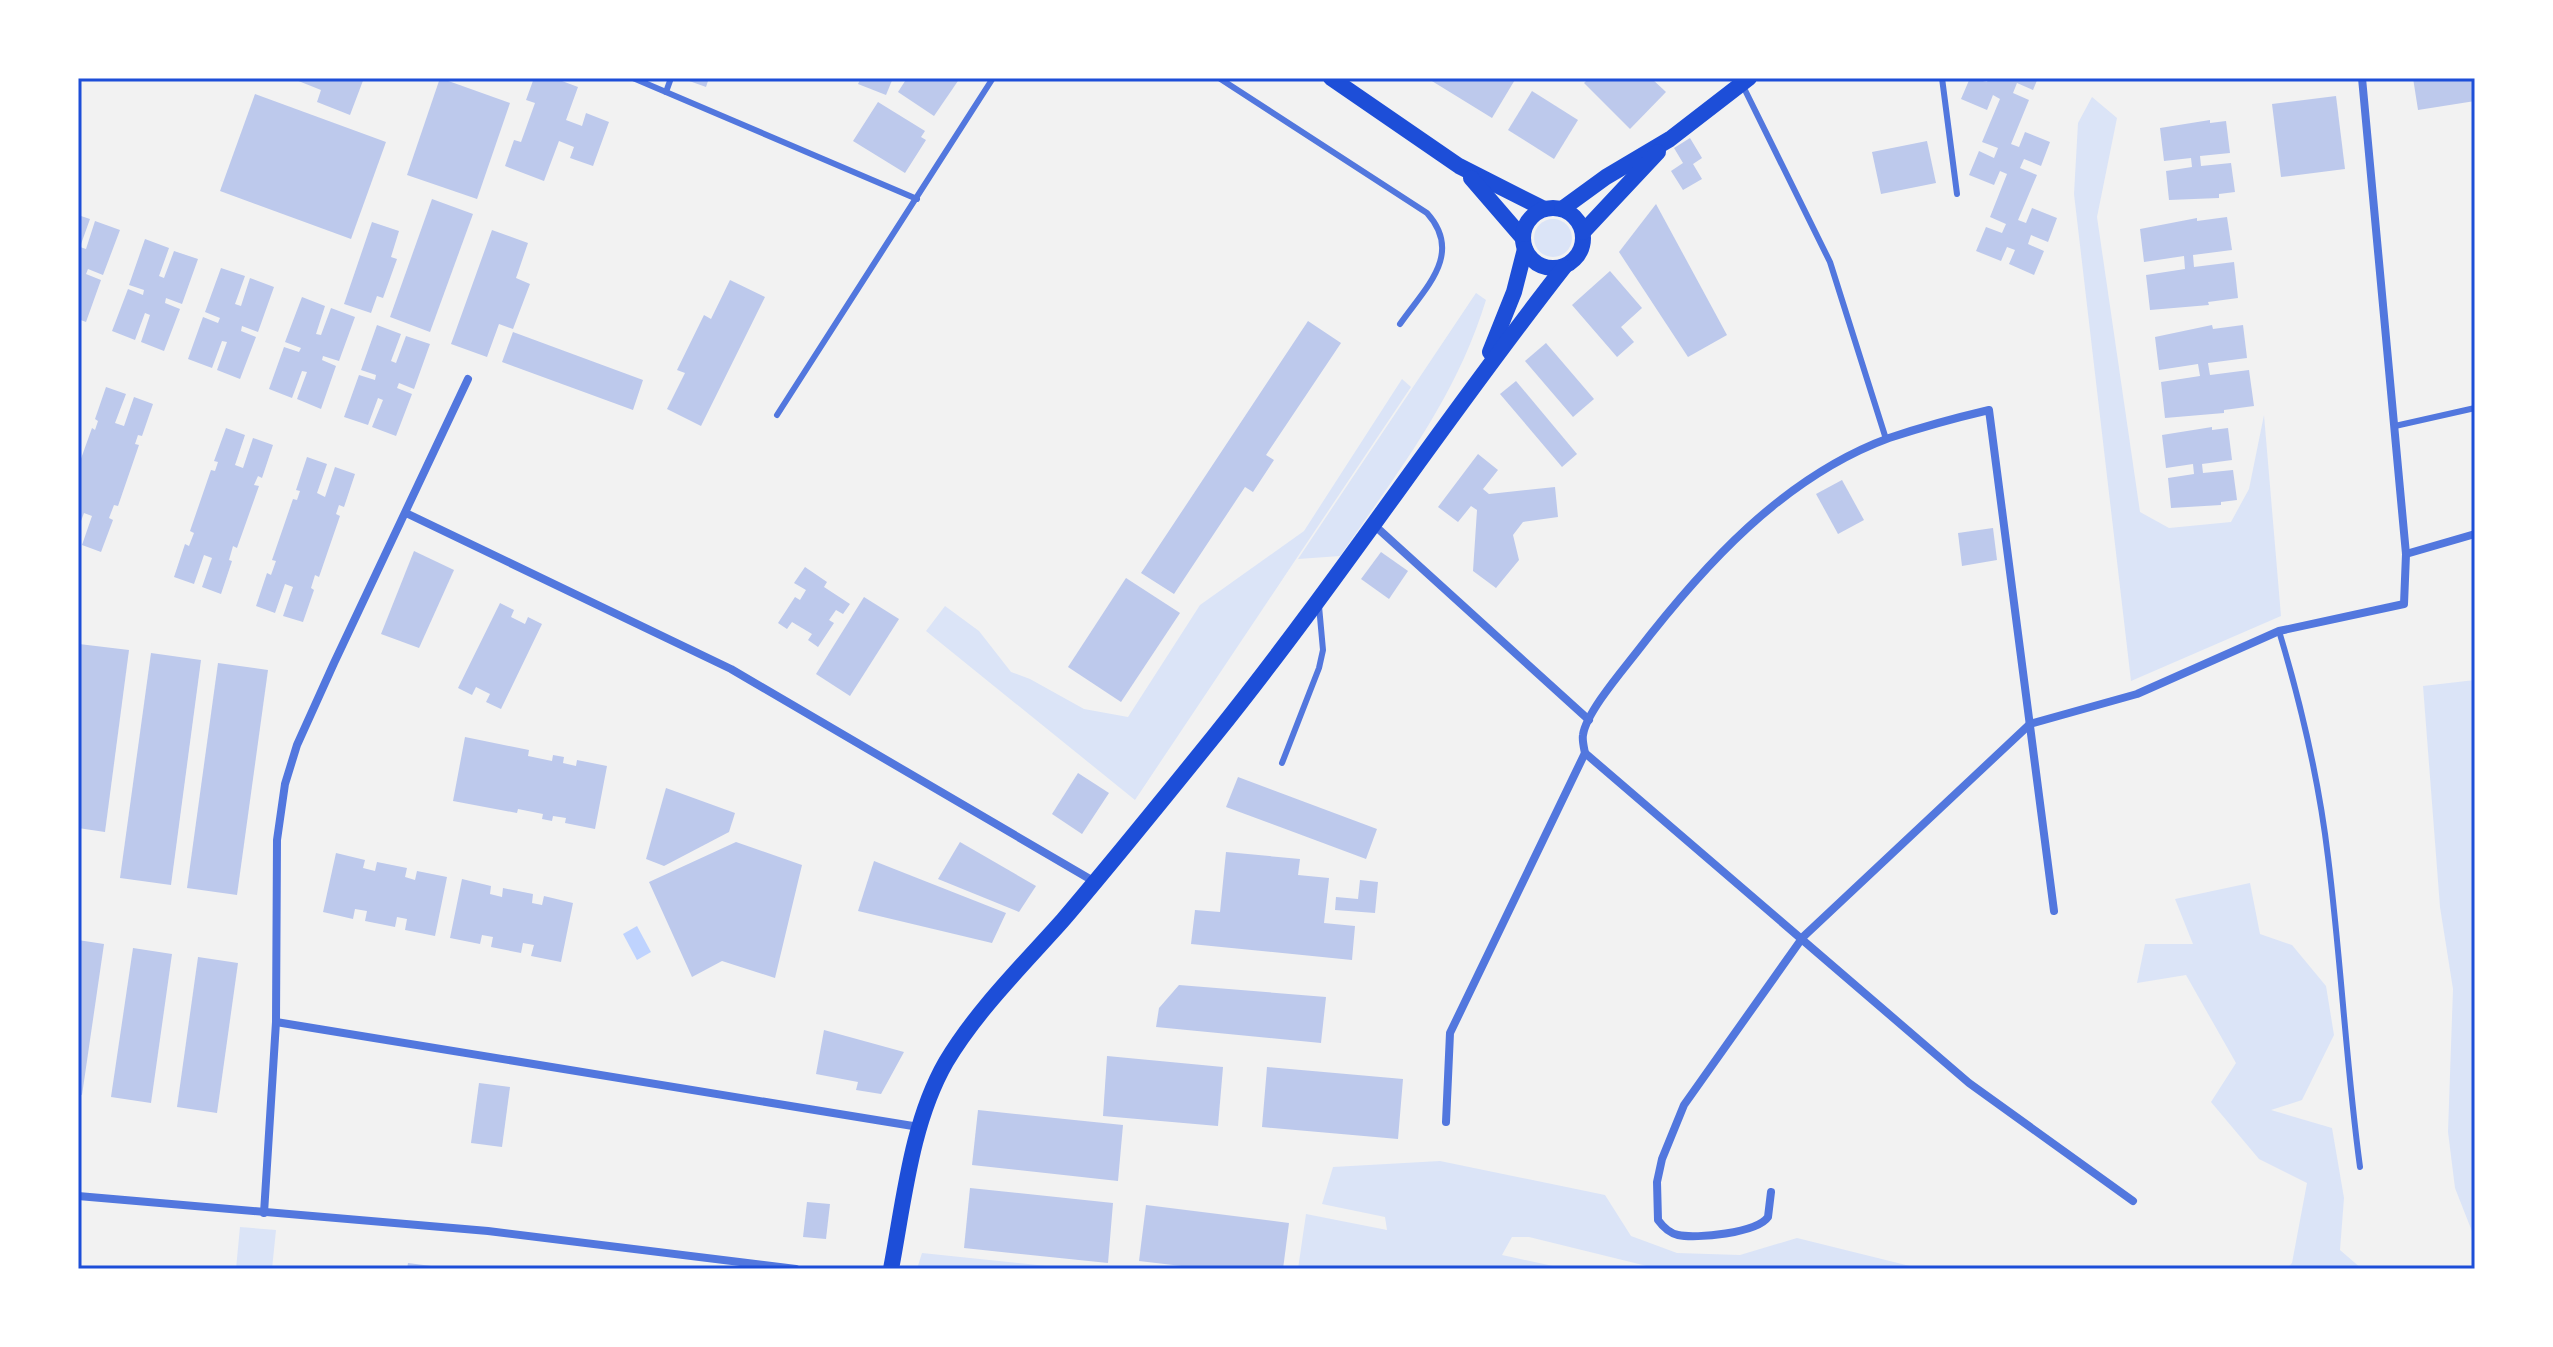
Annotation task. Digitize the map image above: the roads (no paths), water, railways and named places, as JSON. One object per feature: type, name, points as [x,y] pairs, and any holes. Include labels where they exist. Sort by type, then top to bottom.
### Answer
[{"type":"main road","points":[[1331,78],[1459,166],[1544,209],[1562,209],[1606,177],[1670,139],[1745,81]]},
{"type":"main road","points":[[1583,232],[1670,139]]},
{"type":"main road","points":[[1459,166],[1524,243],[1537,264],[1564,267]]},
{"type":"main road","points":[[1484,368],[1514,292],[1533,215],[1544,209]]},
{"type":"main road","points":[[891,1269],[921,1128],[945,1064],[966,1032],[1095,882],[1252,689],[1374,525],[1484,368],[1564,267],[1576,259],[1582,246],[1583,232],[1579,222],[1562,209]]},
{"type":"street","points":[[1771,1192],[1768,1217],[1754,1228],[1688,1236],[1674,1234],[1658,1220],[1657,1182],[1662,1159],[1684,1105],[1803,937],[2030,724],[2137,694],[2279,631],[2404,604],[2406,554],[2362,78]]},
{"type":"street","points":[[264,1213],[276,1022],[277,840],[285,784],[297,745],[327,677],[468,379]]},
{"type":"street","points":[[1446,1122],[1450,1033],[1585,753],[1583,735],[1589,720],[1660,621],[1731,543],[1803,483],[1886,439],[1989,410],[2054,911]]},
{"type":"street","points":[[406,513],[731,669],[1095,882]]},
{"type":"street","points":[[1374,525],[1589,720]]},
{"type":"street","points":[[2406,554],[2475,534]]},
{"type":"street","points":[[1585,753],[1803,937],[1969,1083],[2133,1201]]},
{"type":"street","points":[[276,1022],[921,1128]]},
{"type":"street","points":[[78,1196],[488,1231],[796,1269]]},
{"type":"lane","points":[[633,78],[917,199]]},
{"type":"lane","points":[[666,92],[671,78]]},
{"type":"lane","points":[[777,415],[993,78]]},
{"type":"lane","points":[[1219,78],[1427,213],[1441,228],[1444,248],[1437,271],[1400,324]]},
{"type":"lane","points":[[1942,78],[1957,194]]},
{"type":"lane","points":[[1745,81],[1830,262],[1886,439]]},
{"type":"lane","points":[[2395,426],[2475,408]]},
{"type":"lane","points":[[1282,763],[1319,668],[1323,650],[1319,600]]},
{"type":"lane","points":[[2279,631],[2300,701],[2328,856],[2345,1062],[2360,1167]]},
{"type":"water","points":[[637,926],[651,952],[637,960],[623,934]]}]
